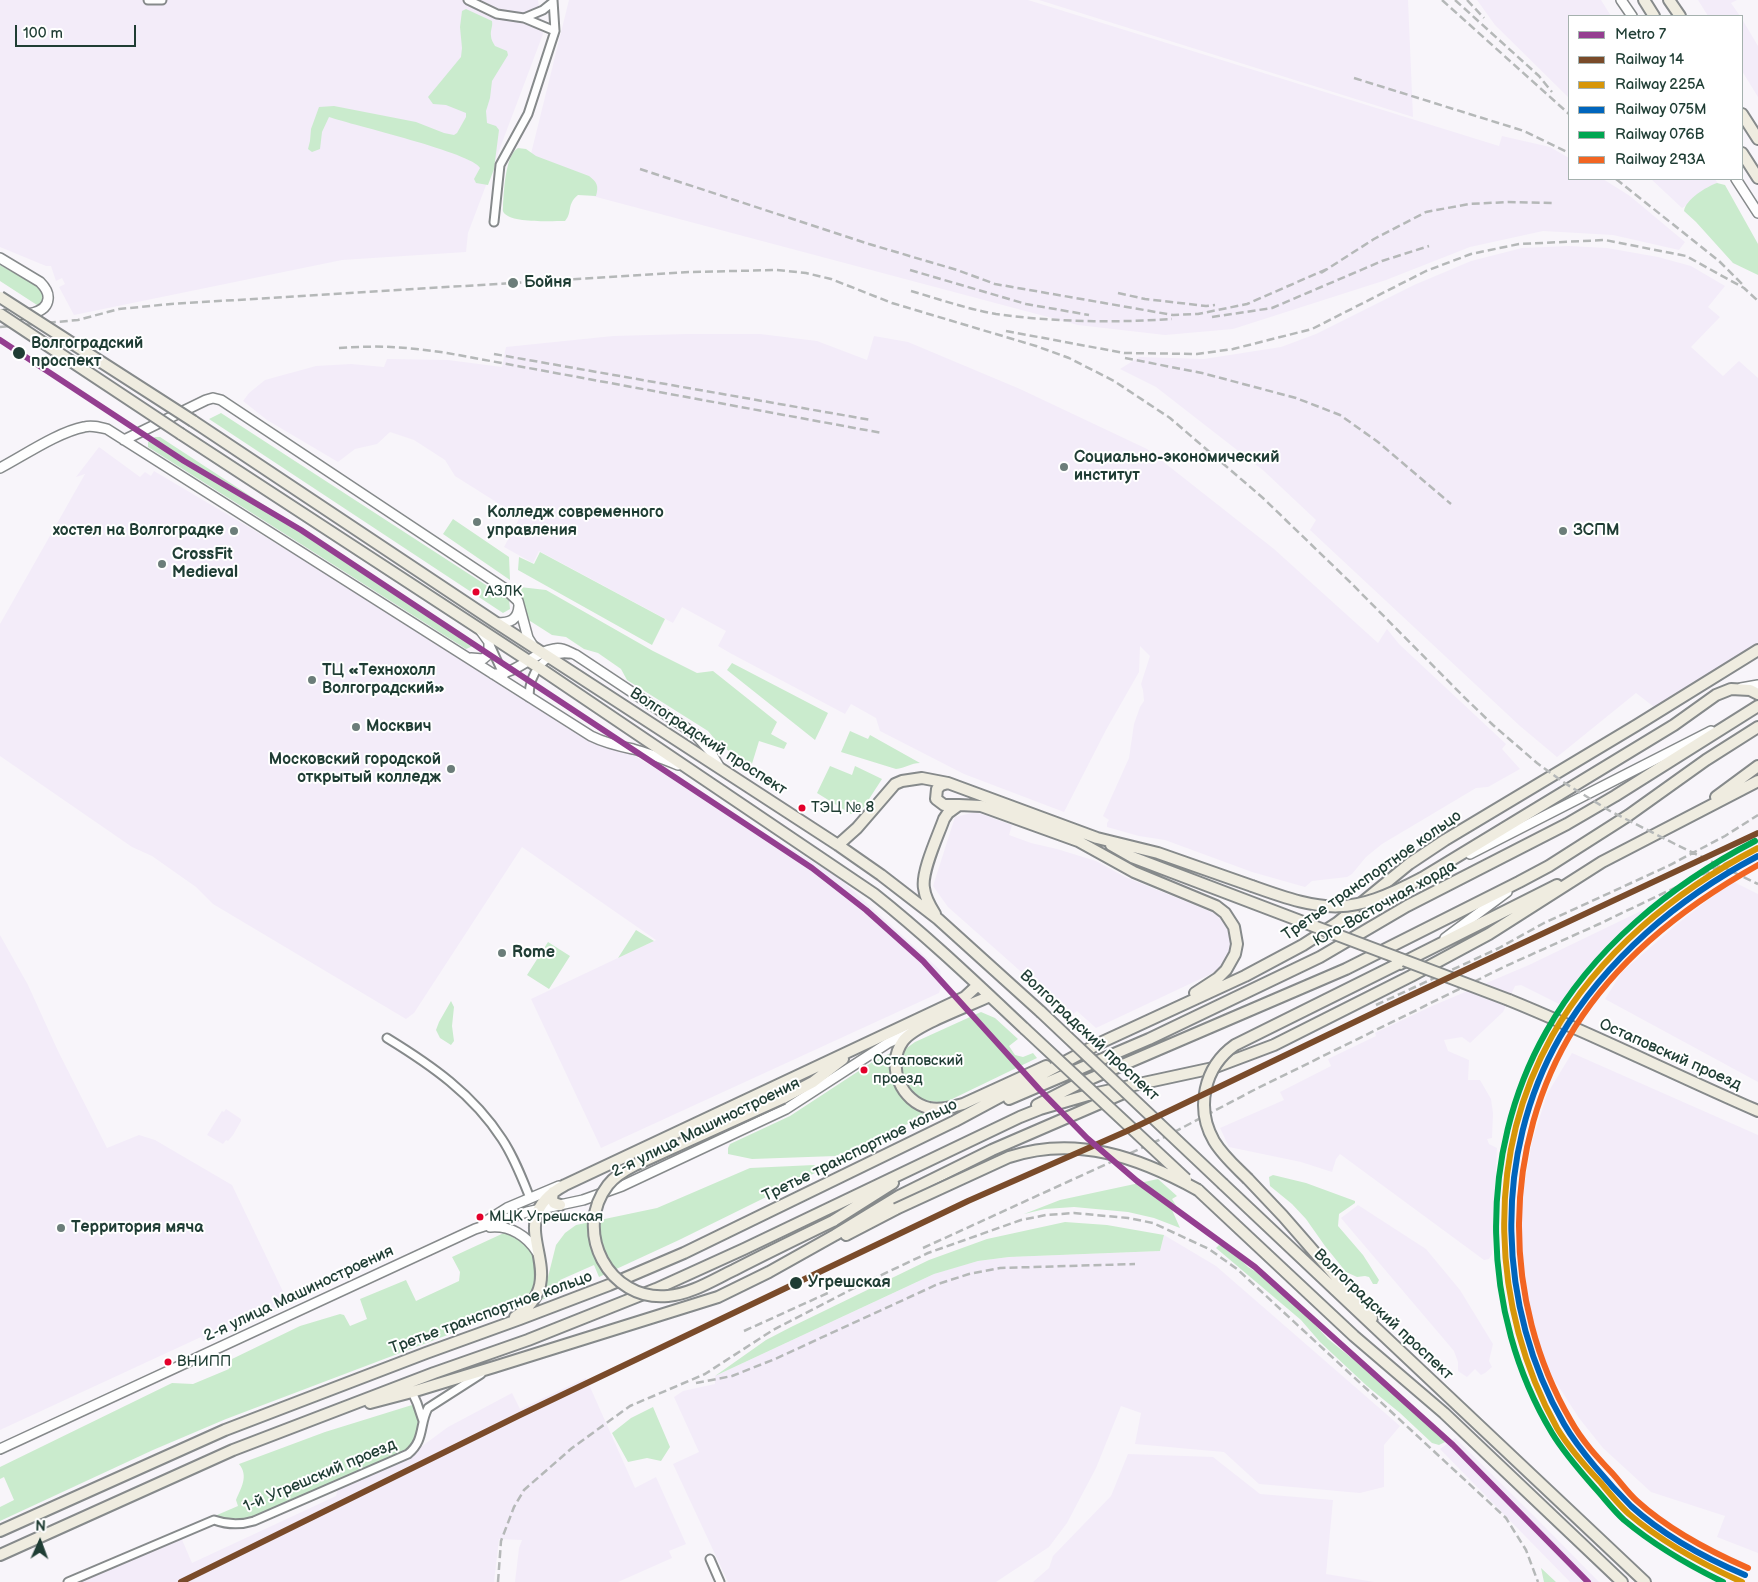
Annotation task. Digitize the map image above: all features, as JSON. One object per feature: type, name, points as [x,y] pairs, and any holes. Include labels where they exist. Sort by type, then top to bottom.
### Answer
[{"type":"main road","points":[[1621,0],[1631,15]]},
{"type":"main road","points":[[1644,0],[1653,15]]},
{"type":"main road","points":[[1669,0],[1679,15]]},
{"type":"main road","points":[[1743,116],[1758,139]]},
{"type":"main road","points":[[1743,155],[1758,178]]},
{"type":"main road","points":[[1737,180],[1758,212]]},
{"type":"main road","points":[[0,258],[40,282],[46,288],[48,298],[47,304],[41,311],[0,315]]},
{"type":"main road","name":"Волгоградский проспект","points":[[0,297],[193,421],[497,623],[838,845],[888,880],[938,919],[1041,1012],[1645,1582]]},
{"type":"main road","name":"Волгоградский проспект","points":[[0,315],[534,664],[874,894],[897,912],[990,996],[1354,1336],[1444,1413],[1622,1582]]},
{"type":"main road","points":[[124,440],[206,400],[213,398],[221,400],[504,588],[518,601],[528,638],[533,646]]},
{"type":"main road","name":"Волгоградский проспект","points":[[0,468],[57,437],[84,427],[100,427],[124,440],[591,736],[605,743],[662,758],[692,771]]},
{"type":"main road","points":[[497,623],[514,620],[518,611],[518,601]]},
{"type":"main road","points":[[466,656],[478,659],[488,657],[490,650],[489,642],[479,628]]},
{"type":"main road","points":[[493,674],[534,664],[554,649],[564,649],[695,734],[710,751],[720,768]]},
{"type":"main road","name":"Третье транспортное кольцо","points":[[0,1532],[225,1430],[609,1285],[684,1253],[955,1121],[1100,1043],[1245,976],[1304,945],[1338,922],[1391,878],[1425,853],[1758,650]]},
{"type":"main road","points":[[1422,878],[1674,725],[1716,695],[1731,689],[1758,684]]},
{"type":"main road","points":[[1731,689],[1750,690],[1758,694]]},
{"type":"main road","name":"Юго-Восточная хорда","points":[[955,1121],[1149,1039],[1320,957],[1407,906],[1567,824],[1615,796],[1695,742],[1758,706]]},
{"type":"main road","points":[[0,1555],[206,1461],[528,1340],[656,1288],[736,1253],[924,1163],[1076,1085],[1346,969],[1519,882],[1629,816],[1706,760],[1758,727]]},
{"type":"main road","points":[[838,845],[857,828],[895,784],[902,780],[922,778],[948,783],[1097,838],[1158,854],[1302,903],[1340,907],[1377,900],[1695,742]]},
{"type":"main road","points":[[1680,822],[1758,766]]},
{"type":"main road","points":[[1412,1364],[1283,1216],[1221,1151],[1207,1124],[1204,1104],[1206,1084],[1215,1065],[1227,1051],[1240,1042],[1602,862],[1758,781]]},
{"type":"main road","points":[[948,783],[941,785],[937,789],[936,798],[944,805],[981,806],[1078,841],[1134,872],[1205,901],[1225,913],[1234,927],[1236,937],[1235,954],[1232,962],[1218,978],[1164,1013]]},
{"type":"main road","points":[[938,919],[926,897],[924,889],[925,877],[944,819],[948,813],[959,805]]},
{"type":"main road","name":"Остаповский проезд","points":[[1097,838],[1132,857],[1549,1016],[1694,1084],[1758,1111]]},
{"type":"main road","points":[[319,1417],[412,1392],[494,1367],[696,1304],[734,1290],[835,1235],[887,1202],[992,1150],[1122,1094],[1232,1062],[1274,1045],[1411,976],[1489,934],[1602,862]]},
{"type":"main road","points":[[1439,943],[1519,882]]},
{"type":"main road","name":"2-я улица Машиностроения","points":[[475,1229],[507,1208],[565,1184],[965,997],[978,985]]},
{"type":"main road","name":"2-я улица Машиностроения","points":[[0,1449],[475,1229],[538,1209],[607,1193],[786,1109],[888,1043],[990,996]]},
{"type":"main road","points":[[916,1029],[903,1040],[899,1048],[896,1063],[898,1078],[906,1095],[921,1105],[939,1109],[963,1104],[1090,1045],[1100,1043]]},
{"type":"main road","points":[[864,1059],[857,1048],[813,1082],[783,1098],[635,1165],[615,1178],[602,1193],[595,1210],[593,1230],[597,1251],[607,1269],[628,1288],[647,1295],[667,1296],[698,1287],[833,1221],[924,1163]]},
{"type":"main road","points":[[987,1132],[1040,1109],[1063,1102],[1190,1074]]},
{"type":"main road","points":[[769,1272],[781,1269],[896,1209],[1009,1157],[1024,1152],[1057,1147],[1085,1148],[1110,1153],[1162,1171],[1198,1190]]},
{"type":"main road","points":[[491,1330],[516,1316],[534,1300],[542,1278],[540,1256],[534,1234],[538,1209],[553,1192],[565,1184]]},
{"type":"main road","points":[[553,1192],[552,1199],[554,1203],[560,1205]]},
{"type":"main road","points":[[475,1229],[494,1226],[513,1230],[532,1244],[540,1256]]},
{"type":"street","points":[[148,0],[162,0]]},
{"type":"street","points":[[468,0],[497,14],[524,18],[555,31]]},
{"type":"street","points":[[524,18],[543,10],[553,1]]},
{"type":"street","points":[[494,222],[500,166],[528,114],[555,31],[553,1]]},
{"type":"street","points":[[489,642],[507,683]]},
{"type":"street","points":[[529,696],[534,664]]},
{"type":"street","points":[[387,1038],[438,1071],[475,1104],[502,1138],[514,1159],[530,1198]]},
{"type":"street","name":"1-й Угрешский проезд","points":[[68,1582],[214,1520],[237,1524],[254,1520],[408,1454],[418,1444],[428,1408],[465,1383],[494,1367]]},
{"type":"street","points":[[412,1392],[423,1421]]},
{"type":"street","points":[[710,1559],[720,1582]]},
{"type":"shaded area","points":[[0,0],[538,0],[543,34],[468,233],[466,252],[342,260],[74,315],[59,287],[65,284],[62,278],[56,281],[51,266],[46,266],[0,247]]},
{"type":"shaded area","points":[[569,0],[1028,0],[1499,146],[1502,136],[1550,147],[1568,157],[1568,180],[1605,180],[1630,196],[1685,242],[1679,250],[1613,235],[1543,231],[1470,247],[1386,280],[1233,329],[1165,335],[1078,325],[525,178]]},
{"type":"shaded area","points":[[1039,0],[1408,0],[1413,117]]},
{"type":"shaded area","points":[[1477,0],[1601,0],[1610,15],[1568,15],[1568,97],[1495,25]]},
{"type":"shaded area","points":[[1698,0],[1737,0],[1731,3],[1739,15],[1707,15]]},
{"type":"shaded area","points":[[1743,21],[1758,46],[1758,97],[1743,73]]},
{"type":"shaded area","points":[[1652,180],[1716,180],[1719,185],[1682,208]]},
{"type":"shaded area","points":[[1569,246],[1607,248],[1658,257],[1691,266],[1725,286],[1708,307],[1720,317],[1691,347],[1723,376],[1739,361],[1758,378],[1758,643],[1740,658],[1654,707],[1636,693],[1557,757],[1520,726],[1310,530],[1316,520],[1264,471],[1156,387],[1120,369],[1139,357],[1204,359],[1281,347],[1316,334],[1414,285],[1471,261],[1522,248]]},
{"type":"shaded area","points":[[760,334],[817,341],[867,360],[874,336],[908,342],[1020,389],[1147,449],[1274,549],[1378,643],[1387,629],[1399,644],[1506,744],[1502,749],[1520,769],[1488,787],[1476,788],[1382,844],[1366,857],[1352,874],[1347,877],[1312,881],[1305,887],[1252,872],[1165,840],[1139,836],[1107,827],[1109,820],[1103,816],[1129,758],[1134,724],[1144,701],[1141,684],[1150,656],[1140,646],[1139,672],[1106,730],[1064,812],[964,774],[880,731],[876,718],[851,704],[845,714],[730,653],[718,646],[726,631],[682,607],[673,623],[539,551],[533,563],[504,547],[520,517],[455,476],[445,460],[414,440],[390,432],[377,444],[355,449],[338,462],[267,420],[243,401],[249,393],[265,380],[316,366],[351,364],[384,367],[387,359],[448,360],[502,367],[506,347],[613,336]]},
{"type":"shaded area","points":[[99,447],[140,477],[145,472],[151,476],[154,471],[837,876],[940,970],[942,983],[939,993],[601,1148],[531,999],[656,940],[522,847],[414,1013],[406,1019],[213,904],[196,887],[152,856],[132,847],[0,756],[0,624],[85,474],[76,477]]},
{"type":"shaded area","points":[[976,812],[1012,825],[1009,835],[1096,861],[1125,877],[1217,914],[1228,925],[1230,933],[1230,949],[1224,963],[1213,973],[1096,1028],[1077,1011],[1071,1016],[948,907],[933,886],[955,817]]},
{"type":"shaded area","points":[[1732,881],[1758,894],[1758,1082],[1605,999],[1622,972],[1676,925]]},
{"type":"shaded area","points":[[1643,910],[1645,915],[1603,952],[1579,979],[1561,1005],[1521,985],[1515,986],[1503,1012],[1470,1043],[1462,1037],[1444,1040],[1448,1051],[1469,1060],[1468,1080],[1480,1080],[1491,1099],[1493,1113],[1492,1138],[1487,1139],[1489,1144],[1497,1148],[1492,1254],[1489,1259],[1484,1260],[1340,1154],[1336,1159],[1332,1172],[1301,1162],[1229,1147],[1220,1128],[1284,1100],[1280,1092],[1331,1066],[1328,1059],[1376,1036],[1375,1033],[1432,1006],[1529,965]]},
{"type":"shaded area","points":[[0,935],[28,985],[58,1051],[107,1148],[139,1135],[155,1140],[232,1185],[288,1302],[203,1341],[201,1337],[0,1430]]},
{"type":"shaded area","points":[[1572,1053],[1758,1135],[1758,1553],[1717,1537],[1725,1516],[1651,1492],[1603,1448],[1579,1418],[1546,1367],[1530,1318],[1522,1261],[1522,1198],[1532,1142],[1547,1094]]},
{"type":"shaded area","points":[[226,1109],[241,1119],[241,1121],[233,1135],[223,1144],[207,1135],[222,1111],[224,1112]]},
{"type":"shaded area","points":[[1358,1205],[1426,1249],[1460,1290],[1493,1344],[1489,1361],[1492,1367],[1485,1373],[1481,1375],[1475,1369],[1467,1377],[1458,1371],[1458,1362],[1454,1351],[1341,1218]]},
{"type":"shaded area","points":[[1164,1235],[1216,1266],[1400,1426],[1384,1445],[1384,1487],[1360,1493],[1259,1484],[1224,1452],[1135,1444],[1141,1413],[1121,1406],[1096,1468],[1067,1523],[1049,1547],[996,1582],[728,1582],[673,1464],[699,1452],[674,1397],[683,1391],[715,1384],[715,1376],[934,1274],[978,1261],[1009,1257],[1160,1251]]},
{"type":"shaded area","points":[[586,1378],[635,1488],[656,1477],[686,1544],[669,1551],[672,1558],[618,1582],[515,1582],[519,1548],[522,1540],[499,1539],[494,1582],[75,1582],[180,1535],[192,1563],[336,1496],[338,1488],[410,1455],[448,1427],[512,1393],[520,1409]]},
{"type":"shaded area","points":[[1455,1438],[1599,1582],[1570,1582],[1440,1449]]},
{"type":"shaded area","points":[[1128,1454],[1213,1457],[1260,1494],[1333,1500],[1326,1574],[1374,1582],[1033,1582],[1049,1568],[1053,1556],[1111,1496]]},
{"type":"green space","points":[[466,9],[492,21],[491,38],[495,46],[507,51],[508,55],[492,81],[486,111],[487,123],[496,126],[499,130],[494,169],[488,185],[476,183],[474,179],[480,168],[457,155],[329,117],[322,132],[320,149],[312,152],[308,149],[311,129],[319,107],[334,106],[416,122],[444,133],[454,135],[457,133],[466,117],[466,113],[446,105],[433,104],[428,97],[461,57],[460,27],[462,11]]},
{"type":"green space","points":[[518,148],[526,149],[536,156],[589,176],[597,184],[596,196],[578,195],[572,202],[569,215],[565,221],[533,221],[516,219],[505,214],[503,210],[508,166],[510,158]]},
{"type":"green space","points":[[1717,183],[1725,185],[1758,244],[1758,275],[1733,263],[1684,211],[1692,198],[1707,187]]},
{"type":"green space","points":[[0,265],[39,287],[42,293],[42,302],[37,305],[0,281]]},
{"type":"green space","points":[[221,413],[509,600],[510,609],[503,613],[209,419]]},
{"type":"green space","points":[[155,437],[160,437],[471,640],[473,646],[466,649],[148,447],[148,442]]},
{"type":"green space","points":[[453,519],[509,557],[510,580],[443,534]]},
{"type":"green space","points":[[540,552],[665,619],[652,645],[518,570],[519,557],[534,564]]},
{"type":"green space","points":[[520,587],[546,590],[653,651],[697,673],[713,671],[777,722],[771,734],[787,743],[784,749],[759,741],[751,767],[719,744],[708,731],[627,680],[621,669],[598,653],[584,649],[566,637],[552,635],[527,619]]},
{"type":"green space","points":[[732,663],[828,713],[815,740],[727,670]]},
{"type":"green space","points":[[850,731],[868,739],[870,735],[920,763],[896,769],[841,752]]},
{"type":"green space","points":[[830,766],[852,775],[855,766],[882,779],[860,813],[851,814],[817,793]]},
{"type":"green space","points":[[636,930],[654,941],[618,958]]},
{"type":"green space","points":[[548,942],[570,956],[549,989],[527,975]]},
{"type":"green space","points":[[451,1001],[454,1007],[452,1026],[454,1041],[451,1045],[440,1038],[436,1030]]},
{"type":"green space","points":[[981,1012],[995,1018],[1018,1039],[1009,1046],[1015,1055],[1023,1057],[1033,1053],[1037,1058],[948,1101],[936,1102],[916,1096],[905,1082],[902,1072],[904,1050],[915,1042]]},
{"type":"green space","points":[[893,1052],[892,1073],[897,1090],[910,1104],[929,1113],[925,1118],[899,1127],[836,1156],[752,1159],[728,1154],[730,1144],[790,1116],[874,1061]]},
{"type":"green space","points":[[814,1165],[819,1167],[819,1171],[599,1277],[594,1265],[560,1280],[564,1291],[539,1301],[545,1289],[556,1245],[565,1233],[576,1225],[657,1208],[750,1168]]},
{"type":"green space","points":[[1273,1175],[1306,1183],[1355,1201],[1355,1203],[1339,1214],[1338,1226],[1363,1255],[1379,1280],[1377,1284],[1373,1284],[1369,1277],[1357,1277],[1346,1272],[1306,1219],[1292,1204],[1270,1186],[1269,1177]]},
{"type":"green space","points":[[1158,1179],[1177,1196],[1172,1199],[1177,1207],[1172,1210],[1180,1228],[1154,1218],[1128,1212],[1074,1207],[1045,1209],[1024,1214],[1060,1200]]},
{"type":"green space","points":[[1065,1222],[1107,1225],[1164,1235],[1160,1251],[1009,1257],[978,1261],[934,1274],[715,1376],[766,1340],[929,1260],[987,1239]]},
{"type":"green space","points":[[506,1232],[517,1236],[530,1248],[534,1256],[537,1273],[536,1282],[528,1298],[514,1308],[226,1419],[153,1450],[0,1521],[0,1507],[14,1500],[4,1477],[0,1479],[0,1467],[172,1383],[193,1384],[229,1369],[232,1359],[300,1326],[340,1314],[344,1315],[350,1326],[367,1319],[360,1299],[406,1280],[416,1301],[459,1281],[460,1272],[452,1257]]},
{"type":"green space","points":[[1219,1245],[1230,1249],[1248,1267],[1263,1276],[1278,1291],[1299,1307],[1328,1339],[1410,1405],[1440,1431],[1447,1441],[1439,1445],[1432,1443],[1320,1342],[1301,1320],[1216,1248]]},
{"type":"green space","points":[[412,1405],[417,1412],[419,1428],[415,1443],[406,1452],[253,1519],[236,1522],[218,1519],[217,1515],[238,1506],[236,1500],[244,1478],[239,1464],[325,1432]]},
{"type":"green space","points":[[653,1407],[670,1447],[661,1461],[647,1458],[628,1462],[612,1433],[631,1418]]},
{"type":"green space","points":[[1541,1568],[1556,1582],[1544,1582]]},
{"type":"railway","points":[[1442,0],[1568,113]]},
{"type":"railway","points":[[1455,0],[1539,76],[1552,92]]},
{"type":"railway","points":[[1467,0],[1484,18]]},
{"type":"railway","points":[[1354,78],[1524,131],[1568,153]]},
{"type":"railway","points":[[640,169],[869,244],[957,270],[995,284],[1173,315],[1198,314],[1247,304],[1327,269]]},
{"type":"railway","points":[[1617,180],[1719,261],[1742,284]]},
{"type":"railway","points":[[1321,273],[1374,239],[1426,212],[1469,204],[1508,202],[1553,203]]},
{"type":"railway","points":[[1006,331],[1124,353],[1197,354],[1233,349],[1312,329],[1426,271],[1471,254],[1519,244],[1605,240],[1686,256],[1744,288],[1758,301]]},
{"type":"railway","points":[[1212,317],[1272,308],[1382,261],[1429,246]]},
{"type":"railway","points":[[0,327],[78,320],[119,309],[171,304],[691,272],[777,270],[806,273],[831,279],[892,303],[1036,346],[1069,358],[1114,381],[1170,418],[1263,498],[1350,582],[1463,696],[1537,763],[1563,782],[1610,811],[1758,884]]},
{"type":"railway","points":[[910,270],[1026,304],[1089,315]]},
{"type":"railway","points":[[911,291],[974,309],[1018,317],[1084,321],[1172,319]]},
{"type":"railway","points":[[1118,293],[1145,299],[1206,306],[1215,305]]},
{"type":"railway","points":[[339,348],[393,347],[447,353],[882,433]]},
{"type":"railway","points":[[494,354],[871,420]]},
{"type":"railway","points":[[1125,358],[1202,373],[1296,398],[1340,415],[1378,442],[1451,504]]},
{"type":"railway","points":[[1376,1005],[1499,948],[1544,923],[1668,866],[1725,836],[1758,815]]},
{"type":"railway","points":[[923,1248],[1159,1140],[1254,1090],[1506,966],[1737,858]]},
{"type":"railway","points":[[498,1582],[501,1541],[514,1507],[524,1490],[572,1448],[630,1406],[705,1374],[773,1330],[858,1286],[928,1253],[1021,1220],[1046,1215],[1074,1213],[1128,1218],[1153,1223],[1209,1249],[1237,1269],[1506,1518],[1526,1550],[1538,1582]]},
{"type":"railway","points":[[696,1383],[732,1376],[775,1359],[938,1284],[969,1274],[1000,1268],[1135,1264]]},
{"type":"railway","points":[[744,1331],[830,1292]]},
{"type":"metro line","name":"7","points":[[0,340],[184,461],[301,530],[812,868],[866,910],[923,961],[1039,1089],[1087,1138],[1137,1181],[1255,1267],[1453,1445],[1588,1582]]},
{"type":"rail line","name":"14","points":[[181,1582],[520,1415],[968,1201],[1127,1131],[1388,1006],[1758,833]]},
{"type":"rail line","name":"076В","points":[[1723,1582],[1672,1554],[1624,1520],[1567,1455],[1552,1433],[1528,1386],[1511,1337],[1500,1286],[1496,1233],[1499,1181],[1508,1129],[1523,1079],[1546,1032],[1565,1002],[1586,973],[1636,922],[1693,878],[1755,841]]},
{"type":"rail line","name":"225А","points":[[1742,1582],[1683,1552],[1642,1525],[1618,1503],[1572,1450],[1557,1428],[1535,1382],[1519,1333],[1508,1283],[1504,1232],[1506,1181],[1515,1131],[1530,1082],[1552,1036],[1571,1006],[1616,951],[1669,904],[1727,865],[1758,848]]},
{"type":"rail line","name":"075М","points":[[1745,1575],[1671,1537],[1644,1517],[1605,1478],[1570,1434],[1542,1379],[1526,1331],[1515,1282],[1511,1231],[1514,1181],[1523,1131],[1538,1083],[1560,1037],[1578,1009],[1599,982],[1646,933],[1700,891],[1758,856]]},
{"type":"rail line","name":"293А","points":[[1748,1568],[1690,1539],[1649,1512],[1590,1449],[1575,1428],[1548,1374],[1532,1325],[1522,1275],[1519,1223],[1523,1172],[1533,1121],[1551,1073],[1575,1027],[1612,978],[1656,935],[1705,897],[1758,865]]},
{"type":"place","name":"Бойня","points":[[513,283]]},
{"type":"place","name":"Волгоградский проспект","points":[[19,353]]},
{"type":"place","name":"Социально-экономический институт","points":[[1064,467]]},
{"type":"place","name":"Колледж современного управления","points":[[477,522]]},
{"type":"place","name":"хостел на Волгоградке","points":[[234,531]]},
{"type":"place","name":"ЗСПМ","points":[[1563,531]]},
{"type":"place","name":"CrossFit Medieval","points":[[162,564]]},
{"type":"place","name":"АЗЛК","points":[[476,592]]},
{"type":"place","name":"ТЦ «Технохолл Волгоградский»","points":[[312,680]]},
{"type":"place","name":"Москвич","points":[[356,727]]},
{"type":"place","name":"Московский городской открытый колледж","points":[[451,769]]},
{"type":"place","name":"ТЭЦ № 8","points":[[802,808]]},
{"type":"place","name":"Rome","points":[[502,953]]},
{"type":"place","name":"Остаповский проезд","points":[[864,1070]]},
{"type":"place","name":"МЦК Угрешская","points":[[480,1217]]},
{"type":"place","name":"Территория мяча","points":[[61,1228]]},
{"type":"place","name":"Угрешская","points":[[796,1283]]},
{"type":"place","name":"ВНИПП","points":[[168,1362]]}]
